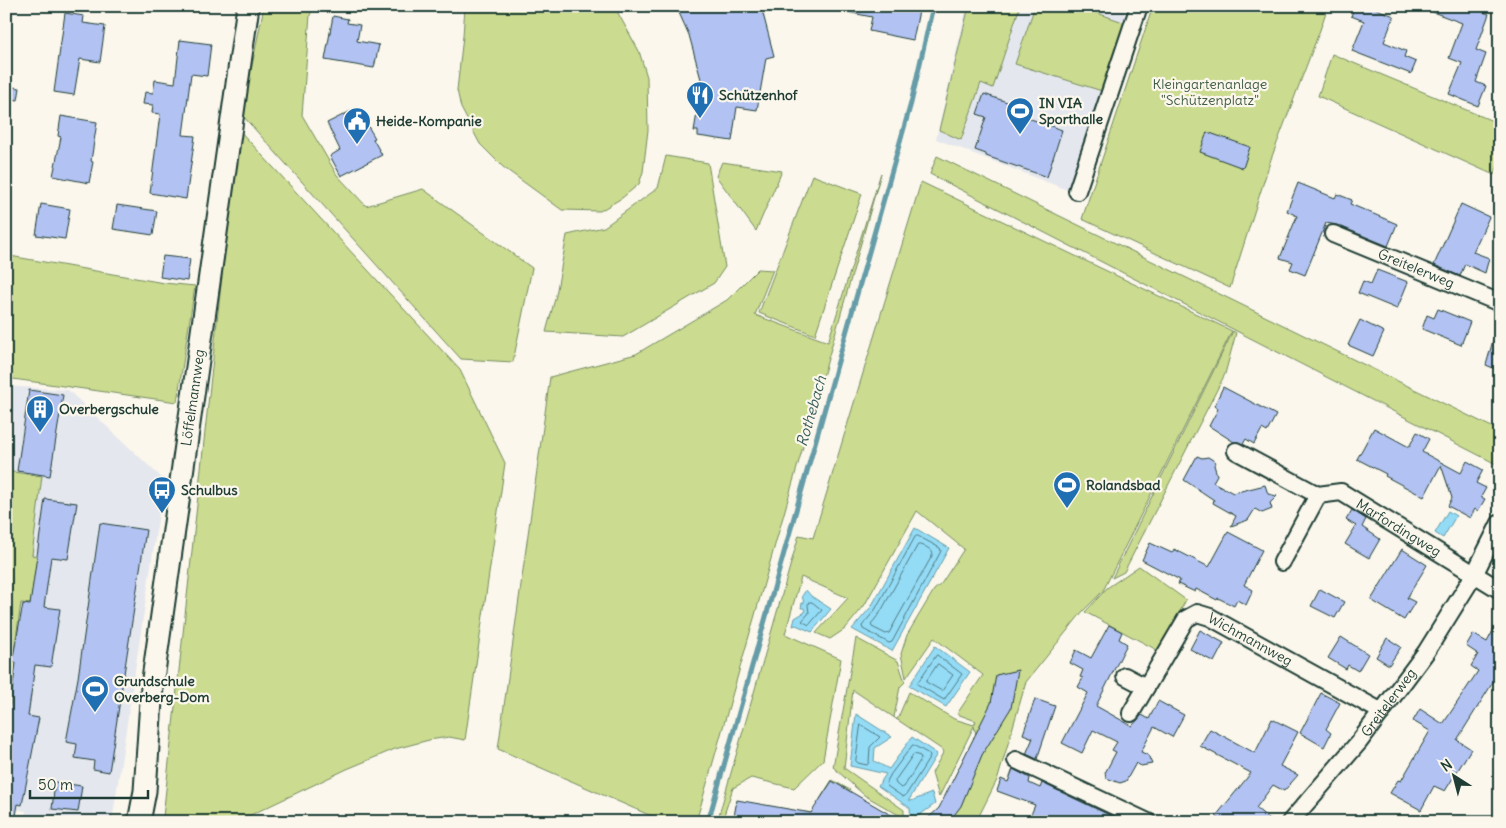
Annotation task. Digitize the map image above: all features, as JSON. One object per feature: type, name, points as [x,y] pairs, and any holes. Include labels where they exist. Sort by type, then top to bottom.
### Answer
[{"type":"street","name":"Löffelmannweg","points":[[139,822],[144,791],[153,677],[248,6]]},
{"type":"street","points":[[1077,191],[1139,6]]},
{"type":"street","name":"Greitelerweg","points":[[1333,234],[1500,303]]},
{"type":"street","points":[[1236,451],[1318,496],[1282,562]]},
{"type":"street","name":"Marfordingweg","points":[[1318,496],[1340,492],[1474,575]]},
{"type":"street","name":"Greitelerweg","points":[[1290,822],[1359,742],[1426,652],[1474,575],[1500,523]]},
{"type":"street","points":[[1474,575],[1500,590]]},
{"type":"street","name":"Wichmannweg","points":[[1131,713],[1186,618],[1197,613],[1210,617],[1382,712]]},
{"type":"street","points":[[1125,676],[1146,687]]},
{"type":"street","points":[[1016,760],[1148,822]]},
{"type":"street","name":"Löffelmannweg","points":[[144,791],[155,822]]},
{"type":"shaded area","points":[[967,6],[1123,6],[1126,23],[1070,191],[936,139]]},
{"type":"shaded area","name":"Grundschule Overberg-Dom","points":[[6,386],[68,390],[164,480],[112,822],[24,822],[26,811],[6,807]]},
{"type":"green space","points":[[264,6],[314,6],[310,15],[302,115],[337,175],[366,206],[423,189],[532,268],[513,362],[461,359],[242,115]]},
{"type":"green space","points":[[465,6],[614,6],[639,51],[647,77],[648,130],[643,172],[639,184],[622,198],[600,211],[562,210],[503,167],[480,144],[461,108],[457,90]]},
{"type":"green space","points":[[969,6],[1020,6],[993,88],[981,83],[961,140],[939,130]]},
{"type":"green space","points":[[1035,6],[1077,6],[1126,23],[1102,91],[1015,64]]},
{"type":"green space","name":"Kleingartenanlage \"Schützenplatz\"","points":[[1153,6],[1328,6],[1271,159],[1230,288],[1082,219]]},
{"type":"green space","points":[[1332,54],[1500,124],[1500,161],[1494,175],[1318,96]]},
{"type":"green space","points":[[238,129],[460,370],[505,463],[465,740],[449,737],[395,749],[347,769],[236,822],[166,822],[163,817]]},
{"type":"green space","points":[[666,156],[708,163],[725,267],[714,283],[623,337],[546,332],[556,295],[567,235],[604,227],[658,188]]},
{"type":"green space","points":[[937,156],[1500,431],[1500,466],[930,174]]},
{"type":"green space","points":[[722,162],[782,171],[756,231],[716,176]]},
{"type":"green space","points":[[881,173],[696,822],[665,822],[498,749],[550,377],[636,354],[727,300],[758,269],[773,270],[755,315],[828,342]]},
{"type":"green space","points":[[812,175],[862,194],[815,335],[759,313]]},
{"type":"green space","points":[[921,182],[1232,331],[1103,591],[1083,611],[1026,682],[998,778],[976,822],[944,822],[977,740],[974,726],[939,797],[932,773],[944,751],[897,720],[909,692],[954,719],[974,725],[976,721],[957,714],[983,675],[934,638],[906,678],[901,654],[907,635],[934,590],[941,584],[964,549],[917,511],[864,606],[845,629],[830,639],[816,633],[848,598],[801,577],[785,634],[841,659],[823,760],[794,788],[751,778],[733,788],[724,815],[736,818],[792,811],[815,813],[824,800],[820,799],[832,780],[850,790],[847,795],[894,822],[717,822],[799,535],[813,538]]},
{"type":"green space","points":[[10,256],[164,283],[195,286],[177,402],[6,378],[6,275]]},
{"type":"green space","points":[[1233,331],[1236,333],[1225,374],[1124,572],[1112,578]]},
{"type":"green space","points":[[6,471],[42,476],[32,555],[41,557],[33,604],[21,603],[13,660],[19,661],[12,711],[6,711]]},
{"type":"green space","points":[[1139,566],[1186,600],[1159,651],[1085,612],[1107,588]]},
{"type":"green space","points":[[856,638],[898,661],[905,682],[900,687],[895,718],[853,690],[844,768],[904,810],[904,818],[864,795],[833,767]]},
{"type":"water","points":[[1448,511],[1456,516],[1443,538],[1435,533]]},
{"type":"water","points":[[915,528],[949,548],[892,651],[852,629],[871,607]]},
{"type":"water","points":[[806,590],[811,596],[831,609],[812,632],[796,625],[793,626],[795,618],[805,612],[804,608],[801,608],[802,603],[804,603],[802,596]]},
{"type":"water","points":[[935,646],[970,672],[946,707],[909,686]]},
{"type":"water","points":[[856,714],[892,737],[875,748],[874,761],[889,769],[912,737],[937,754],[909,800],[911,801],[932,793],[935,804],[917,817],[916,822],[911,822],[910,808],[878,786],[886,774],[850,766]]},
{"type":"building","points":[[676,6],[761,6],[774,56],[766,58],[757,110],[737,107],[732,141],[698,136],[698,131],[694,131],[702,83],[689,35]]},
{"type":"building","points":[[848,6],[920,6],[913,40],[869,31],[872,17],[847,12]]},
{"type":"building","points":[[1355,6],[1369,6],[1394,16],[1384,42],[1406,51],[1404,57],[1416,62],[1411,74],[1352,51],[1364,21],[1351,16]]},
{"type":"building","points":[[1422,6],[1466,6],[1489,14],[1476,50],[1486,54],[1476,82],[1486,86],[1478,106],[1449,94],[1462,63],[1449,58],[1462,23],[1422,8]]},
{"type":"building","points":[[65,13],[84,16],[83,23],[105,26],[100,62],[80,59],[74,95],[54,92]]},
{"type":"building","points":[[333,16],[348,19],[347,23],[360,25],[357,41],[379,45],[374,68],[325,60]]},
{"type":"building","points":[[180,40],[211,44],[207,76],[191,74],[183,135],[195,136],[186,199],[150,193],[160,114],[152,113],[153,105],[143,104],[145,92],[153,93],[155,80],[175,83]]},
{"type":"building","points":[[6,86],[20,88],[18,100],[6,98]]},
{"type":"building","name":"IN VIA Sporthalle","points":[[984,94],[1030,110],[1028,118],[1062,130],[1047,177],[986,156],[986,154],[975,150],[986,117],[977,114]]},
{"type":"building","name":"Heide-Kompanie","points":[[357,108],[375,138],[373,139],[382,155],[341,176],[330,156],[340,150],[327,123]]},
{"type":"building","points":[[61,116],[97,122],[89,183],[53,176],[61,137],[58,136]]},
{"type":"building","points":[[1207,132],[1250,147],[1243,168],[1200,152]]},
{"type":"building","points":[[1298,183],[1335,198],[1337,194],[1352,200],[1350,204],[1397,224],[1388,246],[1337,225],[1326,223],[1305,275],[1290,269],[1293,262],[1280,258],[1297,216],[1287,211]]},
{"type":"building","points":[[41,204],[70,209],[65,239],[36,235]]},
{"type":"building","points":[[1461,204],[1489,217],[1473,252],[1489,258],[1485,273],[1465,264],[1460,276],[1434,265]]},
{"type":"building","points":[[117,205],[157,211],[153,235],[113,229]]},
{"type":"building","points":[[163,256],[190,259],[187,281],[160,277]]},
{"type":"building","points":[[1377,270],[1408,282],[1397,309],[1358,293],[1363,281],[1371,284]]},
{"type":"building","points":[[1438,309],[1470,322],[1461,345],[1422,329],[1427,315],[1434,318]]},
{"type":"building","points":[[1360,320],[1384,332],[1373,356],[1348,345]]},
{"type":"building","points":[[1496,330],[1500,331],[1500,371],[1486,365]]},
{"type":"building","points":[[1223,387],[1276,415],[1267,432],[1262,429],[1254,444],[1246,439],[1243,444],[1234,442],[1209,426],[1218,409],[1214,406]]},
{"type":"building","name":"Overbergschule","points":[[29,390],[63,395],[50,476],[17,471]]},
{"type":"building","points":[[1374,428],[1409,447],[1417,432],[1429,439],[1422,452],[1461,473],[1467,461],[1483,470],[1476,483],[1486,488],[1481,497],[1485,499],[1478,511],[1475,509],[1470,518],[1448,506],[1452,498],[1441,465],[1424,497],[1357,459]]},
{"type":"building","points":[[1197,456],[1202,458],[1208,457],[1216,462],[1214,465],[1217,475],[1213,482],[1233,493],[1265,485],[1268,494],[1277,496],[1270,503],[1272,509],[1262,513],[1255,509],[1248,520],[1231,526],[1236,516],[1213,503],[1214,500],[1184,480]]},
{"type":"building","points":[[45,499],[77,503],[68,559],[51,557],[44,607],[60,609],[51,667],[35,665],[28,716],[39,718],[22,805],[18,804],[15,822],[6,822],[6,712],[9,713],[16,663],[12,662],[23,604],[30,605]]},
{"type":"building","points":[[1352,510],[1366,519],[1362,527],[1380,539],[1369,558],[1345,544],[1356,526],[1346,520]]},
{"type":"building","points":[[100,523],[146,530],[109,772],[93,769],[94,761],[75,758],[77,744],[66,742],[78,678]]},
{"type":"building","points":[[1228,532],[1262,550],[1244,585],[1253,590],[1246,605],[1237,600],[1234,606],[1196,589],[1195,592],[1178,584],[1180,580],[1142,560],[1150,543],[1172,553],[1174,549],[1209,567]]},
{"type":"building","points":[[1402,549],[1427,565],[1407,598],[1415,602],[1404,620],[1371,600]]},
{"type":"building","points":[[1320,589],[1344,602],[1335,618],[1311,606]]},
{"type":"building","points":[[1500,618],[1500,682],[1495,679],[1457,740],[1471,749],[1445,791],[1434,786],[1421,810],[1390,793],[1398,780],[1401,781],[1430,731],[1413,721],[1420,709],[1443,724],[1478,671],[1471,666],[1478,654],[1466,646],[1473,634],[1487,642]]},
{"type":"building","points":[[1109,625],[1122,632],[1119,639],[1127,644],[1096,706],[1132,726],[1142,715],[1149,719],[1158,701],[1184,715],[1172,737],[1154,727],[1141,752],[1148,755],[1152,764],[1141,766],[1136,763],[1126,781],[1120,783],[1106,778],[1105,773],[1116,752],[1112,750],[1117,742],[1093,730],[1082,753],[1062,743],[1088,693],[1078,687],[1083,678],[1080,677],[1083,670],[1070,663],[1076,650],[1091,658]]},
{"type":"building","points":[[1200,630],[1224,643],[1214,662],[1190,649]]},
{"type":"building","points":[[1341,637],[1368,654],[1358,671],[1348,665],[1346,669],[1328,658]]},
{"type":"building","points":[[1387,638],[1401,647],[1389,665],[1376,657]]},
{"type":"building","points":[[1018,670],[1011,708],[982,755],[961,806],[949,822],[924,822],[939,808],[991,703],[996,675]]},
{"type":"building","points":[[1321,693],[1340,703],[1326,729],[1331,733],[1324,747],[1300,733]]},
{"type":"building","points":[[1035,699],[1055,706],[1037,759],[1026,754],[1033,738],[1023,734]]},
{"type":"building","points":[[1272,719],[1298,732],[1280,766],[1298,775],[1284,791],[1273,785],[1256,808],[1273,822],[1223,822],[1216,816],[1251,773],[1200,746],[1210,729],[1255,753]]},
{"type":"building","points":[[1013,769],[1030,778],[1029,783],[1040,788],[1042,783],[1124,822],[1028,822],[1035,805],[997,791],[1001,779],[1008,782]]},
{"type":"building","points":[[832,781],[903,822],[733,822],[737,800],[811,813]]},
{"type":"building","points":[[55,782],[82,786],[78,812],[52,809]]},
{"type":"waterway","name":"Rothebach","points":[[708,822],[911,103],[933,6]]},
{"type":"place","name":"Schützenhof","points":[[700,119]]},
{"type":"place","name":"IN VIA Sporthalle","points":[[1020,135]]},
{"type":"place","name":"Heide-Kompanie","points":[[357,145]]},
{"type":"place","name":"Overbergschule","points":[[40,433]]},
{"type":"place","name":"Rolandsbad","points":[[1067,509]]},
{"type":"place","name":"Schulbus","points":[[162,514]]},
{"type":"place","name":"Grundschule Overberg-Dom","points":[[95,713]]}]
